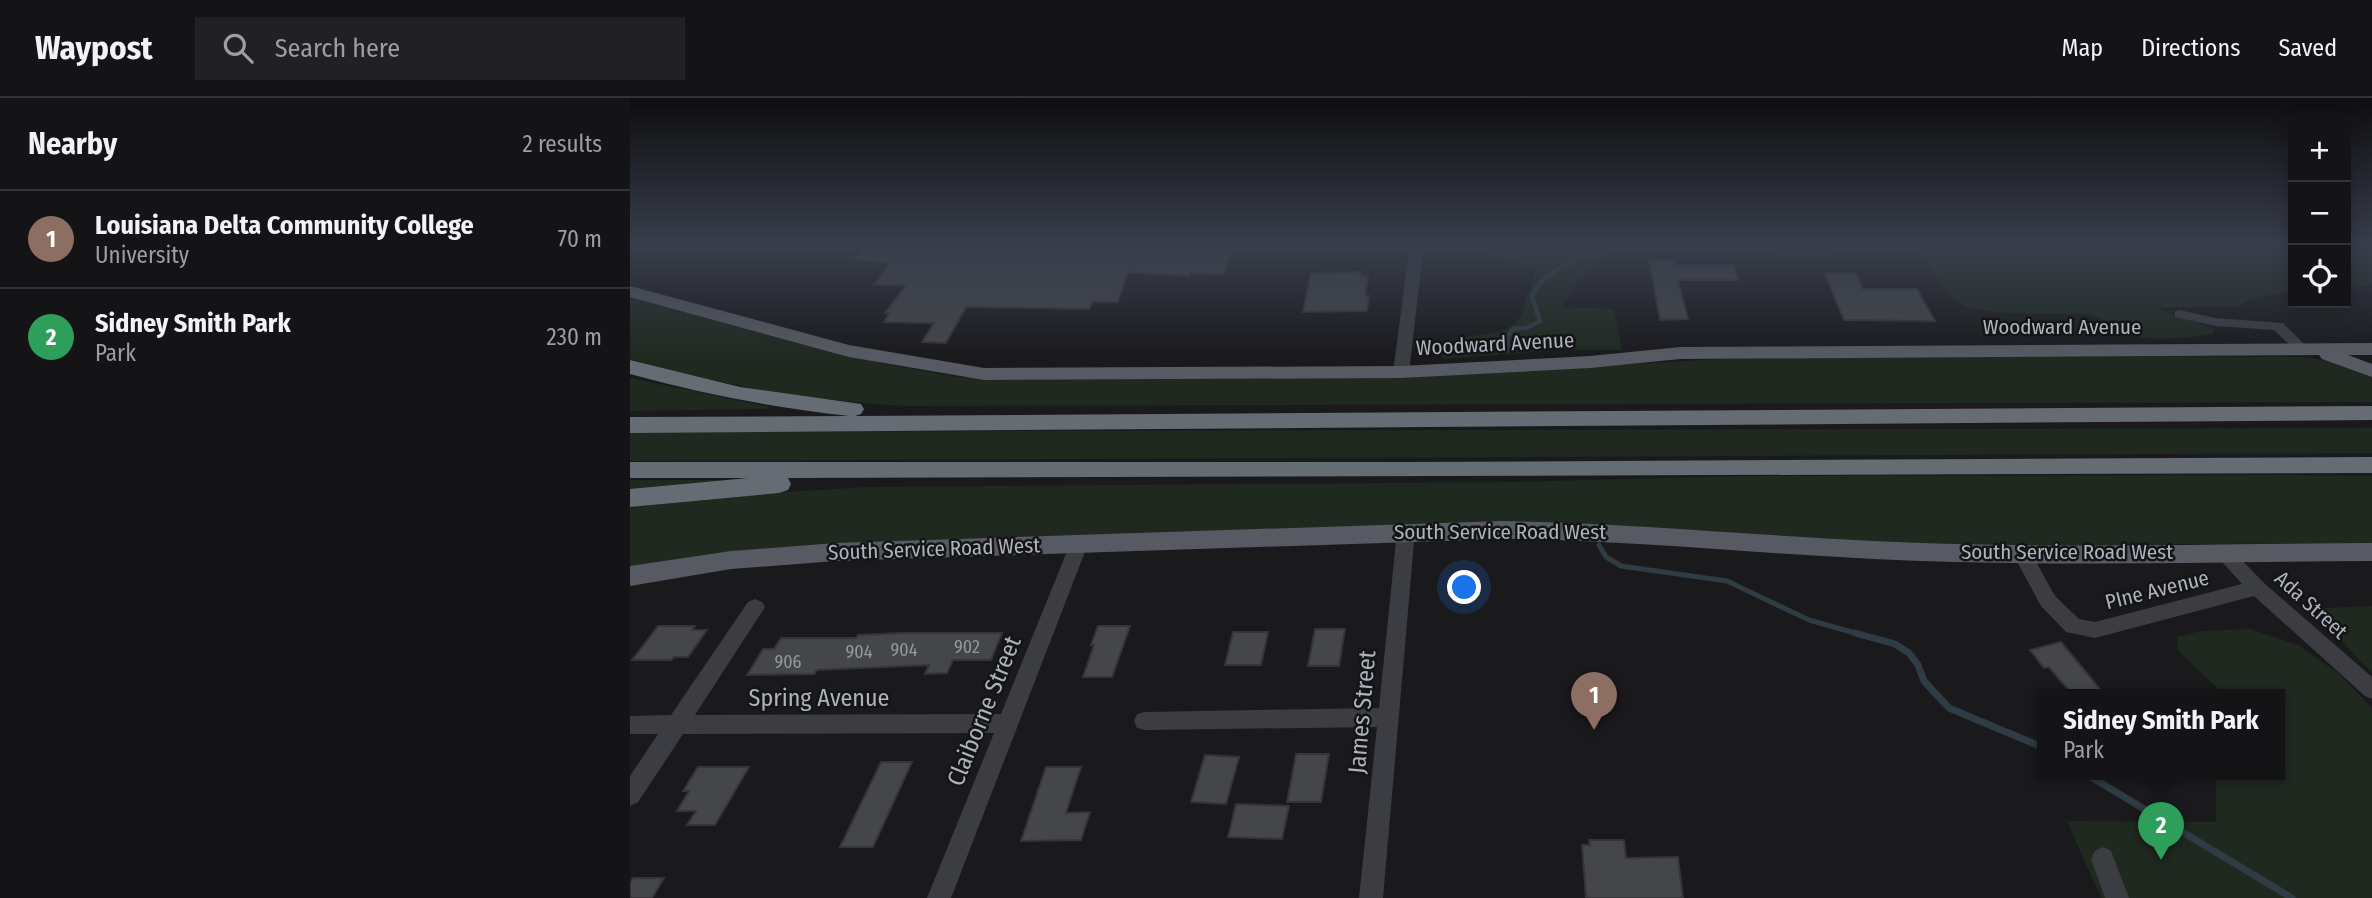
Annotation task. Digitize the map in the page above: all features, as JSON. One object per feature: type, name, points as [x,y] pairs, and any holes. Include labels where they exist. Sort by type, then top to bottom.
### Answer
[{"type":"highway","points":[[630,367],[678,382],[735,395],[817,406],[1060,422]]},
{"type":"highway","points":[[630,425],[2372,413]]},
{"type":"highway","points":[[630,470],[1412,470],[2372,465]]},
{"type":"highway","points":[[630,498],[969,469]]},
{"type":"main road","name":"Woodward Avenue","points":[[630,291],[877,358],[984,374],[1401,372],[1693,353],[2302,349],[2369,352]]},
{"type":"main road","points":[[2302,349],[2340,358],[2372,371]]},
{"type":"main road","name":"South Service Road West","points":[[630,576],[731,560],[823,553],[1406,531],[1601,531],[1874,550],[2022,554],[2372,552]]},
{"type":"street","points":[[1401,372],[1412,282]]},
{"type":"street","points":[[2180,314],[2215,322],[2278,326],[2302,349]]},
{"type":"street","name":"James Street","points":[[1371,898],[1406,531]]},
{"type":"street","name":"Claiborne Street","points":[[939,898],[1079,544]]},
{"type":"street","name":"Ada Street","points":[[2221,552],[2257,588],[2372,690]]},
{"type":"street","name":"PIne Avenue","points":[[2022,554],[2048,601],[2073,626],[2095,630],[2257,588]]},
{"type":"street","points":[[630,795],[755,607]]},
{"type":"street","points":[[1145,721],[1388,717]]},
{"type":"street","name":"Spring Avenue","points":[[630,725],[1007,723]]},
{"type":"street","points":[[2104,859],[2117,898]]},
{"type":"green space","points":[[1533,282],[1577,282],[1561,307],[1614,309],[1622,350],[1557,350],[1445,359],[1440,356],[1447,346],[1456,340],[1504,330],[1515,324],[1523,313],[1526,296]]},
{"type":"green space","points":[[1940,282],[2288,282],[2288,293],[2256,297],[2236,306],[2155,308],[2215,329],[2212,334],[2194,337],[2131,336],[2092,315],[1996,312],[1979,310],[1953,299]]},
{"type":"green space","points":[[2351,282],[2372,282],[2372,285],[2351,287]]},
{"type":"green space","points":[[630,296],[890,365],[958,377],[1379,378],[1739,358],[1930,355],[2302,357],[2335,362],[2372,376],[2372,402],[903,406],[833,400],[765,390],[630,359]]},
{"type":"green space","points":[[630,378],[770,407],[630,411]]},
{"type":"green space","points":[[2372,428],[2372,453],[630,461],[630,432]]},
{"type":"green space","points":[[1739,476],[2372,476],[2372,543],[2168,544],[2165,547],[1905,545],[1523,521],[1110,535],[630,569],[630,508],[720,496],[867,487],[1512,482]]},
{"type":"green space","points":[[630,480],[719,480],[715,484],[630,494]]},
{"type":"green space","points":[[2372,606],[2372,673],[2319,617],[2323,608]]},
{"type":"green space","points":[[2250,629],[2298,645],[2338,673],[2372,708],[2372,898],[2101,898],[2067,821],[2216,822],[2216,780],[2285,780],[2285,689],[2218,689],[2178,650],[2177,637],[2201,631]]},
{"type":"building","points":[[876,282],[1125,282],[1118,302],[1092,302],[1089,309],[966,307],[946,343],[922,342],[934,323],[884,322],[889,314],[885,313],[906,285],[874,285]]},
{"type":"building","points":[[1309,282],[1367,282],[1367,311],[1303,312]]},
{"type":"building","points":[[1653,282],[1679,282],[1688,319],[1660,320]]},
{"type":"building","points":[[1829,282],[1860,282],[1863,289],[1917,289],[1935,321],[1844,320]]},
{"type":"building","points":[[658,626],[695,626],[692,630],[707,630],[688,657],[632,660]]},
{"type":"building","points":[[1098,626],[1130,626],[1112,677],[1083,677],[1094,645],[1091,645]]},
{"type":"building","points":[[1315,629],[1345,629],[1339,666],[1308,666]]},
{"type":"building","points":[[1233,632],[1268,632],[1261,665],[1225,665]]},
{"type":"building","points":[[1002,633],[991,660],[953,660],[947,673],[925,674],[929,665],[817,670],[814,674],[747,675],[763,649],[774,649],[781,638],[856,638],[858,635]]},
{"type":"building","points":[[2061,642],[2100,689],[2068,689],[2049,667],[2044,668],[2030,650]]},
{"type":"building","points":[[1296,754],[1329,754],[1321,802],[1287,802]]},
{"type":"building","points":[[1205,755],[1239,757],[1226,804],[1191,802]]},
{"type":"building","points":[[881,762],[912,762],[873,847],[840,847]]},
{"type":"building","points":[[698,767],[749,767],[715,825],[687,825],[696,811],[677,811],[689,791],[683,791]]},
{"type":"building","points":[[1046,767],[1081,767],[1066,813],[1090,812],[1081,840],[1021,841]]},
{"type":"building","points":[[1236,804],[1289,806],[1282,839],[1228,837]]},
{"type":"building","points":[[1589,840],[1624,840],[1626,858],[1678,857],[1683,898],[1586,898],[1582,845],[1590,845]]},
{"type":"building","points":[[633,878],[664,878],[652,898],[630,898],[630,883]]},
{"type":"waterway","points":[[1509,350],[1507,338],[1513,329],[1526,328],[1540,321],[1532,297],[1541,282]]},
{"type":"waterway","points":[[1599,545],[1606,557],[1621,566],[1727,581],[1809,620],[1862,635]]},
{"type":"waterway","points":[[1855,633],[1895,644],[1909,653],[1918,665],[1924,681],[1949,708],[2037,745]]},
{"type":"waterway","points":[[2096,780],[2292,898]]},
{"type":"place","name":"Louisiana Delta Community College","points":[[1594,730]]},
{"type":"place","name":"Sidney Smith Park","points":[[2161,860]]}]
